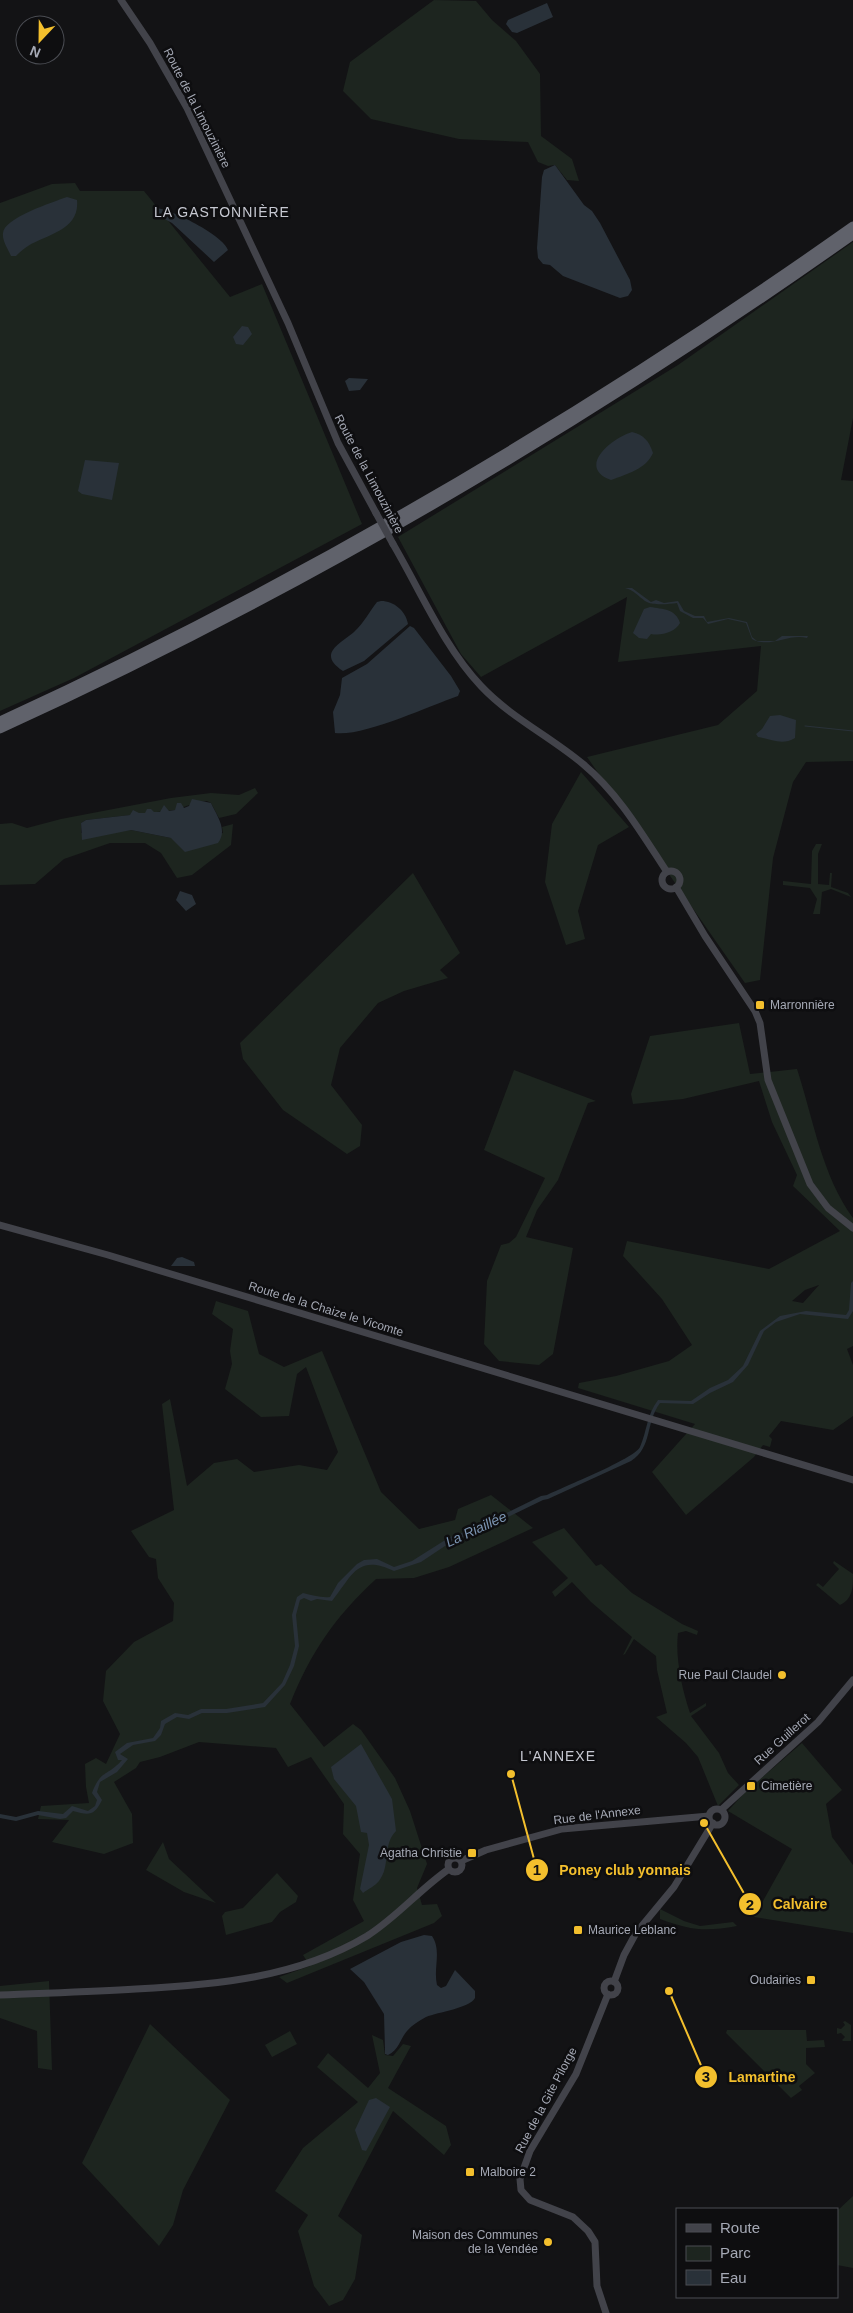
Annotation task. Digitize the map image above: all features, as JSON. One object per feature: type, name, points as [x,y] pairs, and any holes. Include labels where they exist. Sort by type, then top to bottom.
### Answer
[{"type":"highway","points":[[0,721],[108,670],[229,609],[442,491],[648,365],[853,226]]},
{"type":"highway","points":[[0,729],[206,629],[301,580],[439,502],[657,368],[853,235]]},
{"type":"street","name":"Route de la Limouzinière","points":[[121,0],[150,43],[187,108],[288,323],[338,444],[451,645],[474,678],[492,696],[557,743],[601,780],[640,830],[667,872]]},
{"type":"street","points":[[673,871],[678,874],[680,881],[676,887],[671,888],[664,884],[662,879],[667,872],[673,871]]},
{"type":"street","points":[[676,887],[705,936],[755,1011],[760,1023],[768,1080],[805,1172],[818,1196],[841,1220],[853,1228]]},
{"type":"street","name":"Route de la Chaize le Vicomte","points":[[0,1221],[30,1232]]},
{"type":"street","name":"Route de la Chaize le Vicomte","points":[[0,1225],[30,1232],[616,1407],[853,1480]]},
{"type":"street","name":"Rue Guillerot","points":[[721,1810],[818,1722],[853,1680]]},
{"type":"street","points":[[714,1810],[721,1810],[724,1814],[722,1822],[717,1824],[711,1820],[714,1810]]},
{"type":"street","name":"Rue de l'Annexe","points":[[0,1995],[208,1985],[276,1972],[316,1959],[366,1937],[399,1912],[432,1880],[449,1869],[448,1862],[452,1858],[458,1858],[461,1861],[486,1850],[562,1829],[612,1823],[711,1820]]},
{"type":"street","name":"Rue de la Gite Pilorge","points":[[606,2313],[597,2286],[595,2242],[588,2231],[573,2217],[530,2200],[521,2190],[520,2179],[530,2150],[576,2074],[608,1994],[604,1990],[604,1985],[608,1982],[614,1982],[624,1955],[636,1933],[674,1887],[711,1820]]},
{"type":"green space","points":[[434,0],[476,1],[492,20],[516,41],[540,74],[541,136],[572,159],[579,181],[567,180],[555,165],[548,166],[538,162],[528,142],[459,139],[371,119],[343,91],[350,62]]},
{"type":"green space","points":[[75,183],[80,191],[144,191],[230,297],[262,284],[362,524],[74,678],[0,711],[0,203],[52,184]]},
{"type":"green space","points":[[853,242],[853,418],[841,480],[853,481],[853,761],[806,762],[793,782],[773,858],[760,980],[745,983],[587,757],[718,725],[757,691],[761,646],[618,662],[627,597],[481,677],[461,654],[398,537],[678,365]]},
{"type":"green space","points":[[581,772],[629,827],[598,845],[578,911],[585,939],[566,945],[545,882],[552,824]]},
{"type":"green space","points":[[255,788],[258,793],[236,814],[219,818],[211,803],[207,801],[175,810],[86,820],[81,823],[81,833],[131,830],[171,838],[223,833],[222,827],[233,824],[231,845],[192,875],[177,878],[161,853],[145,843],[110,843],[64,859],[35,884],[0,885],[0,824],[12,823],[27,828],[61,819],[171,798],[211,793],[239,795]]},
{"type":"green space","points":[[816,844],[822,844],[818,854],[818,884],[829,885],[830,873],[832,873],[831,887],[848,893],[851,897],[831,889],[822,892],[820,914],[813,914],[817,899],[810,888],[783,885],[783,881],[811,884],[812,851]]},
{"type":"green space","points":[[413,873],[460,953],[440,970],[448,978],[404,991],[378,1003],[340,1048],[331,1085],[362,1125],[360,1146],[347,1154],[283,1110],[243,1059],[240,1043]]},
{"type":"green space","points":[[739,1023],[750,1074],[797,1069],[819,1146],[833,1184],[853,1218],[853,1346],[847,1349],[853,1365],[853,1416],[833,1430],[781,1421],[769,1436],[772,1439],[770,1447],[763,1445],[754,1457],[686,1515],[652,1472],[695,1424],[578,1388],[579,1383],[616,1376],[669,1361],[692,1345],[662,1299],[623,1256],[627,1241],[769,1269],[840,1231],[793,1186],[797,1175],[772,1122],[759,1081],[683,1099],[633,1104],[631,1094],[650,1036]],"holes":[[[819,1285],[803,1303],[792,1301],[805,1290]]]},
{"type":"green space","points":[[514,1070],[596,1101],[588,1103],[558,1180],[537,1210],[526,1237],[573,1248],[553,1354],[539,1365],[499,1361],[484,1344],[487,1281],[501,1245],[509,1243],[516,1237],[545,1178],[484,1150]]},
{"type":"green space","points":[[216,1301],[248,1311],[259,1354],[284,1367],[322,1351],[381,1492],[419,1529],[455,1520],[458,1509],[491,1495],[533,1528],[449,1567],[414,1578],[376,1579],[336,1622],[306,1668],[290,1704],[324,1747],[353,1724],[361,1730],[395,1778],[410,1811],[427,1864],[417,1888],[422,1905],[437,1904],[442,1916],[434,1923],[287,1983],[279,1977],[310,1966],[303,1955],[364,1921],[353,1900],[360,1854],[343,1834],[344,1804],[311,1757],[288,1767],[276,1748],[199,1742],[160,1757],[140,1762],[136,1768],[114,1782],[132,1814],[133,1843],[104,1854],[52,1842],[69,1820],[38,1819],[41,1806],[89,1803],[85,1764],[96,1758],[106,1764],[120,1734],[103,1701],[106,1671],[134,1642],[173,1621],[174,1603],[158,1578],[156,1559],[149,1557],[131,1531],[174,1510],[162,1404],[170,1399],[187,1486],[214,1463],[237,1459],[254,1472],[299,1465],[327,1470],[338,1452],[306,1367],[297,1374],[289,1416],[261,1417],[225,1389],[232,1364],[230,1351],[233,1329],[212,1314]]},
{"type":"green space","points":[[564,1528],[596,1566],[601,1564],[632,1593],[682,1624],[698,1631],[697,1635],[686,1631],[678,1633],[678,1663],[690,1713],[706,1703],[706,1706],[691,1716],[719,1753],[728,1773],[739,1785],[718,1806],[698,1757],[686,1743],[656,1717],[667,1713],[657,1670],[656,1656],[634,1639],[623,1655],[632,1637],[591,1602],[572,1582],[555,1597],[552,1592],[568,1578],[532,1542]]},
{"type":"green space","points":[[834,1561],[853,1574],[850,1596],[840,1605],[816,1585],[818,1583],[823,1587],[839,1569],[833,1563]]},
{"type":"green space","points":[[802,1743],[842,1790],[826,1804],[832,1837],[853,1865],[853,1933],[754,1917],[792,1849],[728,1811],[745,1792]]},
{"type":"green space","points":[[163,1842],[169,1859],[216,1903],[184,1892],[146,1870]]},
{"type":"green space","points":[[277,1873],[298,1896],[296,1902],[280,1912],[272,1922],[226,1935],[222,1916],[225,1912],[243,1908]]},
{"type":"green space","points":[[660,1909],[684,1921],[700,1926],[733,1922],[737,1926],[716,1929],[689,1928],[660,1919]]},
{"type":"green space","points":[[49,1981],[52,2070],[38,2068],[37,2031],[0,2018],[0,1986]]},
{"type":"green space","points":[[845,2021],[851,2025],[851,2041],[843,2041],[845,2037],[841,2033],[837,2034],[837,2028],[841,2029],[845,2025],[843,2022]]},
{"type":"green space","points":[[150,2024],[230,2100],[183,2190],[173,2225],[159,2246],[82,2163]]},
{"type":"green space","points":[[727,2030],[806,2030],[807,2041],[824,2040],[825,2047],[806,2048],[806,2064],[815,2073],[799,2086],[802,2090],[791,2098],[726,2033]]},
{"type":"green space","points":[[290,2031],[297,2044],[272,2057],[265,2045]]},
{"type":"green space","points":[[372,2035],[383,2040],[385,2055],[393,2056],[403,2044],[411,2046],[388,2088],[446,2126],[451,2145],[444,2155],[393,2111],[338,2216],[362,2235],[355,2279],[343,2300],[329,2306],[314,2286],[298,2231],[308,2215],[275,2191],[303,2148],[358,2102],[317,2067],[328,2053],[368,2088],[380,2073]]},
{"type":"green space","points":[[853,2196],[853,2268],[838,2265],[838,2210]]},
{"type":"water","points":[[547,3],[553,17],[517,33],[512,32],[506,24],[508,20]]},
{"type":"water","points":[[555,165],[584,205],[592,211],[600,223],[630,280],[632,290],[628,296],[620,298],[563,276],[550,265],[543,264],[538,258],[542,177],[544,170]]},
{"type":"water","points":[[67,197],[77,200],[77,210],[68,225],[28,246],[16,256],[11,256],[3,239],[5,227],[30,211]]},
{"type":"water","points":[[155,208],[162,209],[196,224],[217,238],[228,250],[214,262],[172,223],[155,214]]},
{"type":"water","points":[[242,326],[248,327],[252,334],[243,345],[236,344],[233,337]]},
{"type":"water","points":[[349,378],[368,379],[360,390],[349,391],[345,381]]},
{"type":"water","points":[[632,432],[640,435],[648,442],[653,453],[650,459],[641,467],[611,480],[601,474],[597,468],[597,461],[607,446]]},
{"type":"water","points":[[85,460],[119,463],[112,500],[82,494],[78,491]]},
{"type":"water","points":[[625,588],[632,588],[651,602],[656,600],[664,603],[678,601],[684,611],[695,616],[704,616],[707,622],[729,618],[747,622],[752,637],[757,641],[775,641],[782,636],[808,636],[807,638],[793,637],[772,642],[759,642],[752,639],[746,623],[728,619],[708,624],[703,618],[693,618],[680,611],[677,603],[652,604],[648,603]]},
{"type":"water","points":[[386,601],[399,608],[405,615],[408,624],[364,661],[343,671],[335,665],[331,654],[338,645],[358,628],[377,602]]},
{"type":"water","points":[[650,607],[672,612],[680,623],[668,633],[651,634],[647,639],[639,638],[633,633],[644,609]]},
{"type":"water","points":[[410,626],[414,628],[451,676],[460,691],[458,696],[379,726],[347,733],[335,733],[333,712],[340,695],[342,678],[367,664]]},
{"type":"water","points":[[780,715],[796,720],[795,738],[781,742],[758,737],[756,734],[762,729],[770,716]]},
{"type":"water","points":[[192,799],[211,803],[222,828],[221,838],[218,843],[185,852],[171,838],[131,830],[82,840],[81,823],[86,820],[130,815],[133,810],[139,813],[145,813],[147,809],[160,812],[164,805],[169,811],[175,810],[177,803],[181,803],[184,808],[189,806]]},
{"type":"water","points":[[180,891],[192,895],[196,904],[186,911],[176,900]]},
{"type":"water","points":[[182,1257],[194,1262],[195,1266],[171,1266],[177,1258]]},
{"type":"water","name":"La Riaillée","points":[[853,1281],[853,1311],[848,1319],[800,1314],[776,1322],[764,1331],[748,1365],[733,1382],[693,1404],[660,1403],[652,1419],[643,1449],[631,1461],[477,1532],[451,1542],[421,1562],[394,1571],[382,1566],[364,1566],[351,1576],[332,1601],[317,1599],[311,1601],[304,1598],[300,1600],[296,1615],[299,1646],[294,1666],[285,1685],[265,1707],[227,1713],[202,1713],[189,1719],[177,1717],[165,1724],[161,1735],[155,1741],[133,1745],[120,1754],[128,1759],[117,1772],[100,1782],[97,1792],[102,1800],[93,1812],[87,1814],[73,1811],[66,1818],[60,1819],[38,1815],[16,1821],[0,1818],[0,1814],[16,1817],[38,1811],[63,1814],[72,1806],[88,1811],[95,1806],[97,1800],[92,1793],[98,1780],[122,1760],[118,1760],[115,1752],[127,1743],[153,1738],[160,1728],[161,1721],[175,1713],[188,1715],[201,1709],[226,1709],[263,1703],[282,1683],[290,1665],[295,1646],[292,1615],[297,1597],[303,1593],[330,1597],[338,1583],[357,1564],[364,1560],[377,1559],[394,1567],[412,1561],[450,1537],[476,1528],[625,1458],[640,1447],[649,1417],[658,1400],[691,1401],[710,1388],[728,1380],[743,1366],[760,1331],[780,1316],[806,1311],[846,1315],[849,1310],[851,1283]]},
{"type":"water","points":[[361,1744],[392,1799],[396,1831],[389,1843],[383,1875],[377,1883],[363,1893],[360,1889],[369,1845],[367,1833],[361,1832],[356,1806],[334,1779],[331,1767]]},
{"type":"water","points":[[424,1935],[432,1936],[435,1942],[437,1985],[441,1988],[446,1986],[455,1970],[475,1991],[475,1998],[467,2004],[426,2017],[418,2022],[407,2031],[397,2047],[388,2055],[385,2054],[384,2014],[364,1982],[350,1969],[401,1942]]},
{"type":"water","points":[[376,2098],[390,2107],[366,2151],[362,2150],[355,2130],[369,2100]]},
{"type":"waterway","points":[[805,726],[853,731]]},
{"type":"place","name":"Marronnière","points":[[760,1005]]},
{"type":"place","name":"Rue Paul Claudel","points":[[782,1675]]},
{"type":"place","name":"Poney club yonnais","points":[[511,1774]]},
{"type":"place","name":"Cimetière","points":[[751,1786]]},
{"type":"place","name":"Calvaire","points":[[704,1823]]},
{"type":"place","name":"Agatha Christie","points":[[472,1853]]},
{"type":"place","name":"Maurice Leblanc","points":[[578,1930]]},
{"type":"place","name":"Oudairies","points":[[811,1980]]},
{"type":"place","name":"Lamartine","points":[[669,1991]]},
{"type":"place","name":"Malboire 2","points":[[470,2172]]},
{"type":"place","name":"Maison des Communes de la Vendée","points":[[548,2242]]},
{"type":"district","name":"LA GASTONNIÈRE","points":[[222,212]]},
{"type":"district","name":"L'ANNEXE","points":[[558,1756]]}]
